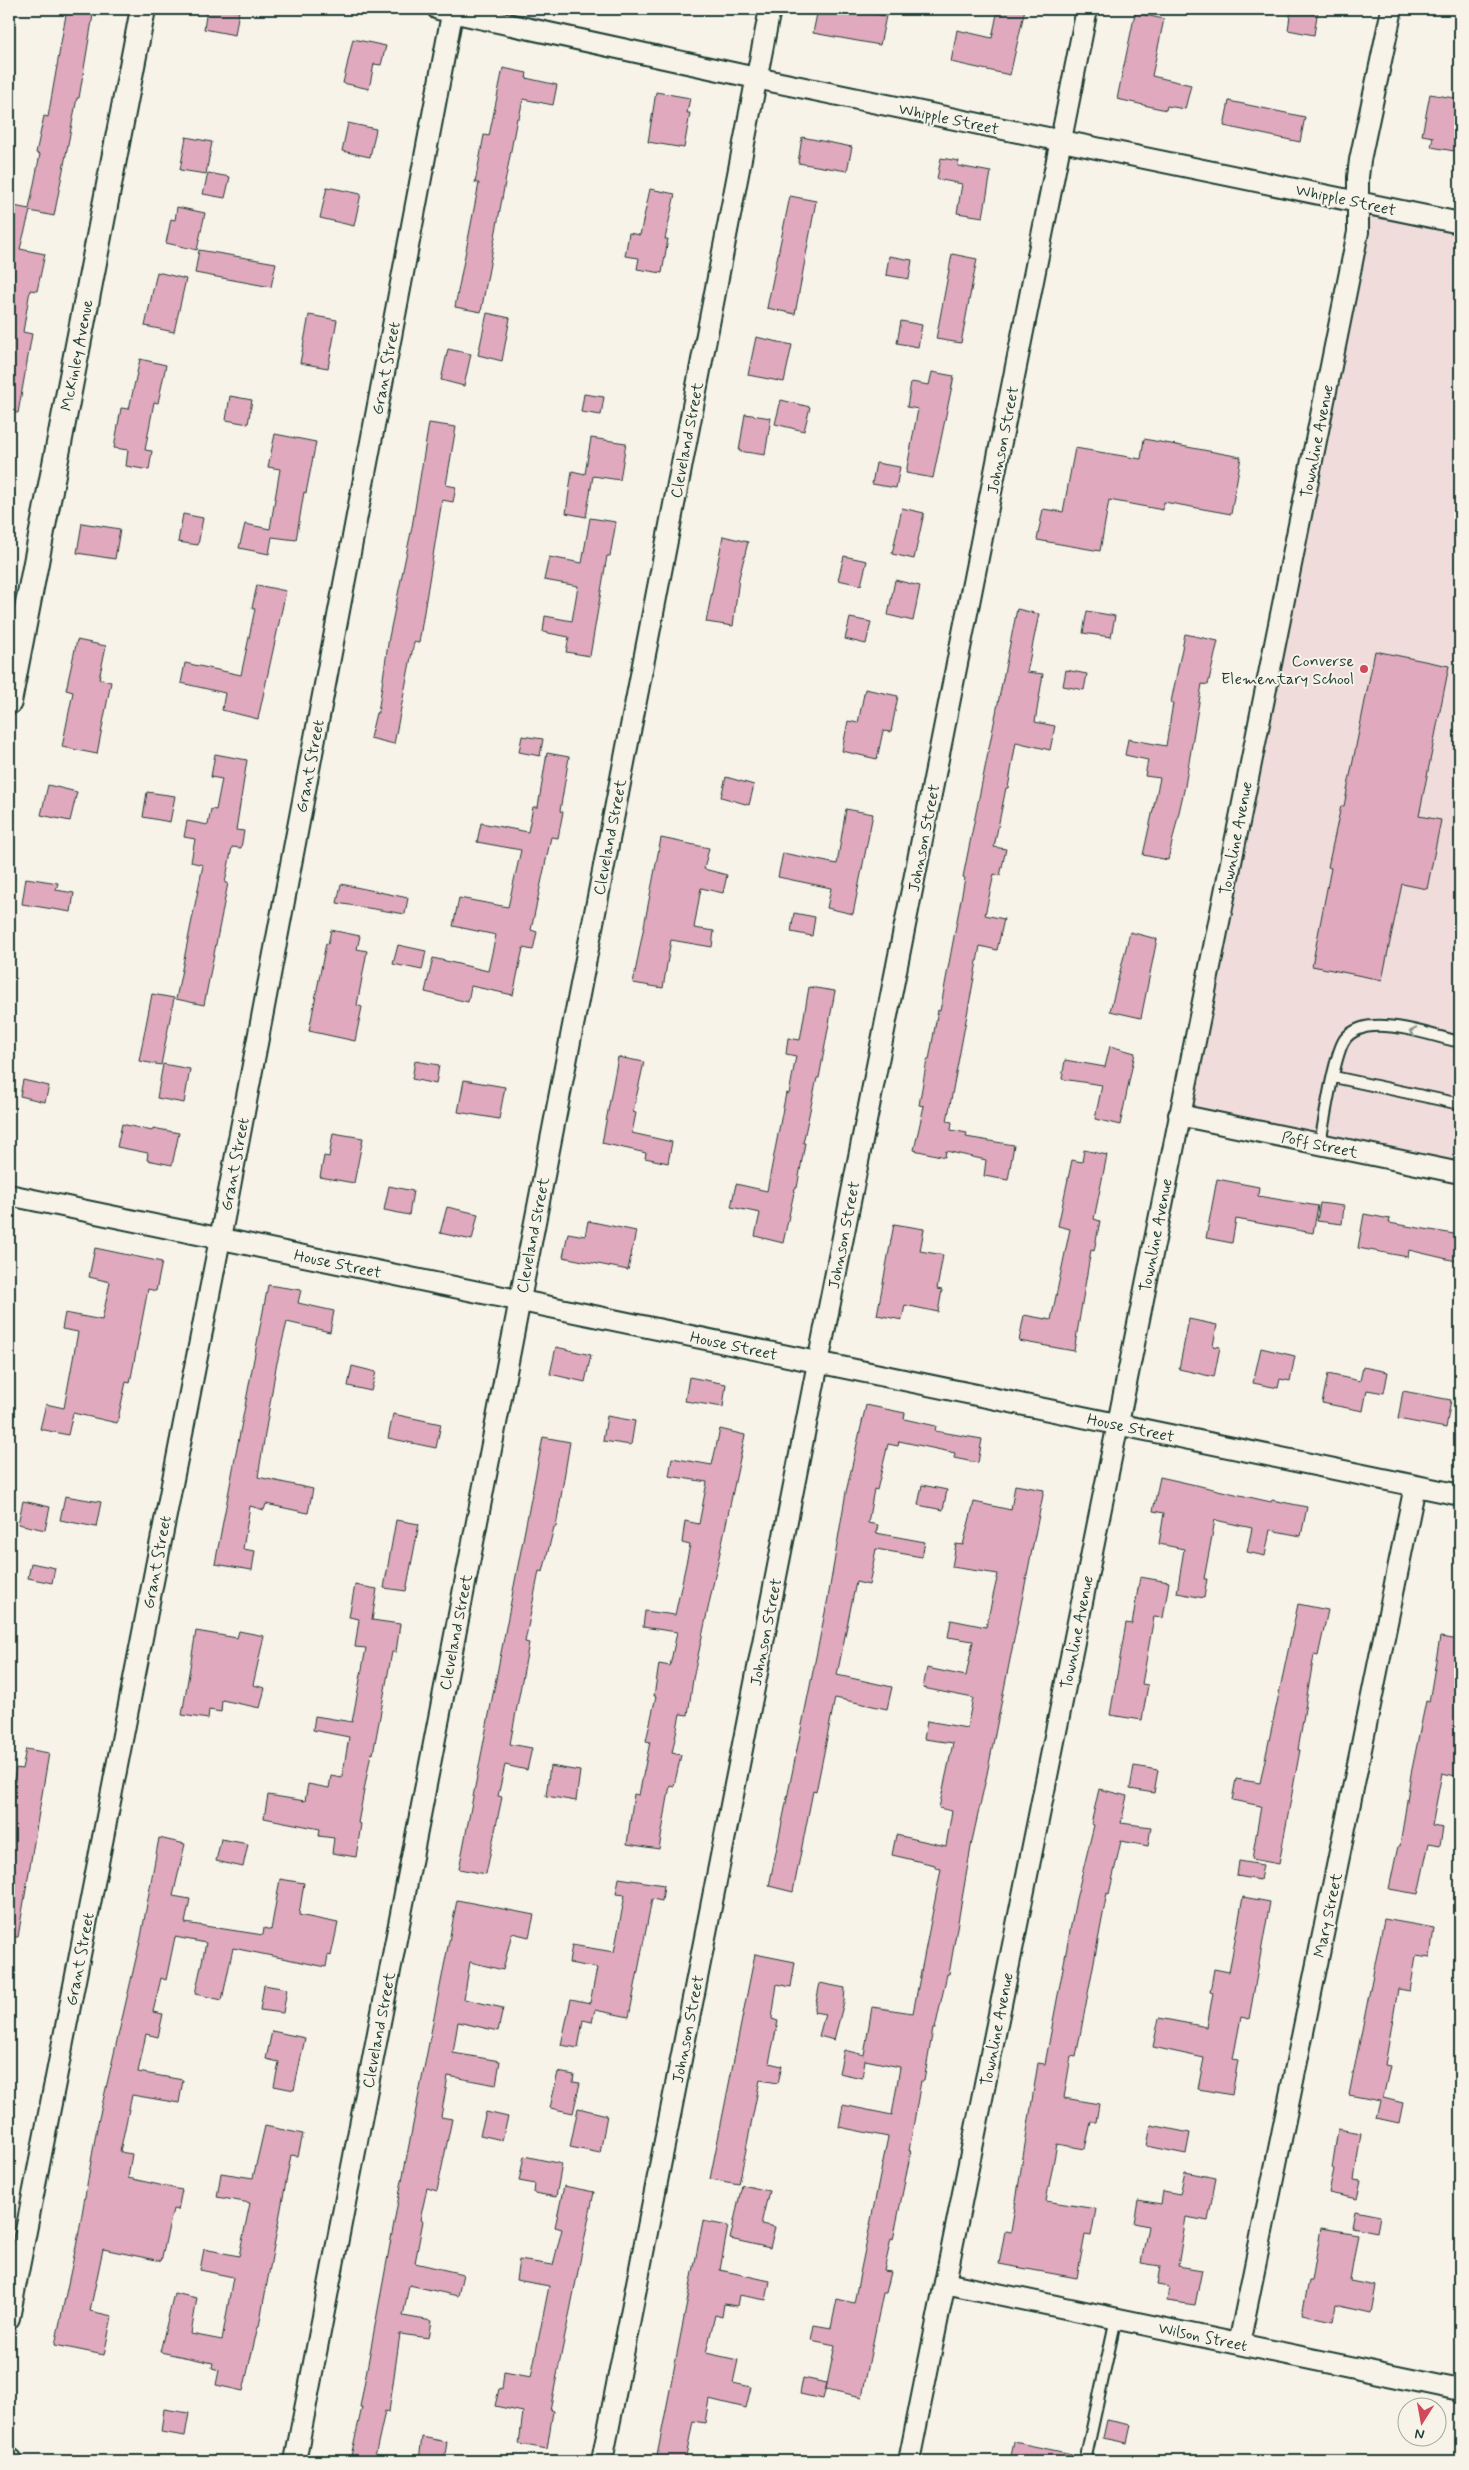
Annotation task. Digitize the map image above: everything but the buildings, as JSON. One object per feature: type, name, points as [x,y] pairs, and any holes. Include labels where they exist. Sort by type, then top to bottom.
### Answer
[{"type":"street","name":"McKinley Avenue","points":[[9,702],[143,9]]},
{"type":"street","name":"Cleveland Street","points":[[295,2461],[770,9]]},
{"type":"street","name":"Johnson Street","points":[[602,2461],[1087,9]]},
{"type":"street","name":"Townline Avenue","points":[[909,2461],[1358,232],[1358,176],[1360,160],[1392,9]]},
{"type":"street","name":"Whipple Street","points":[[448,10],[756,78],[1460,223]]},
{"type":"street","name":"Grant Street","points":[[9,2318],[220,1239],[448,10]]},
{"type":"street","name":"Poff Street","points":[[1179,1115],[1460,1173]]},
{"type":"street","name":"House Street","points":[[9,1195],[1460,1496]]},
{"type":"street","name":"Mary Street","points":[[1239,2344],[1415,1486]]},
{"type":"street","name":"Wilson Street","points":[[945,2283],[1460,2390]]},
{"type":"lane","points":[[1320,1144],[1334,1077],[1345,1038],[1356,1030],[1372,1026],[1401,1029],[1460,1042]]},
{"type":"lane","points":[[1334,1077],[1460,1104]]},
{"type":"lane","points":[[1086,2461],[1116,2318]]},
{"type":"shaded area","name":"Converse Elementary School","points":[[1359,202],[1460,223],[1460,1173],[1179,1115]]},
{"type":"place","name":"Converse Elementary School","points":[[1364,669]]}]
